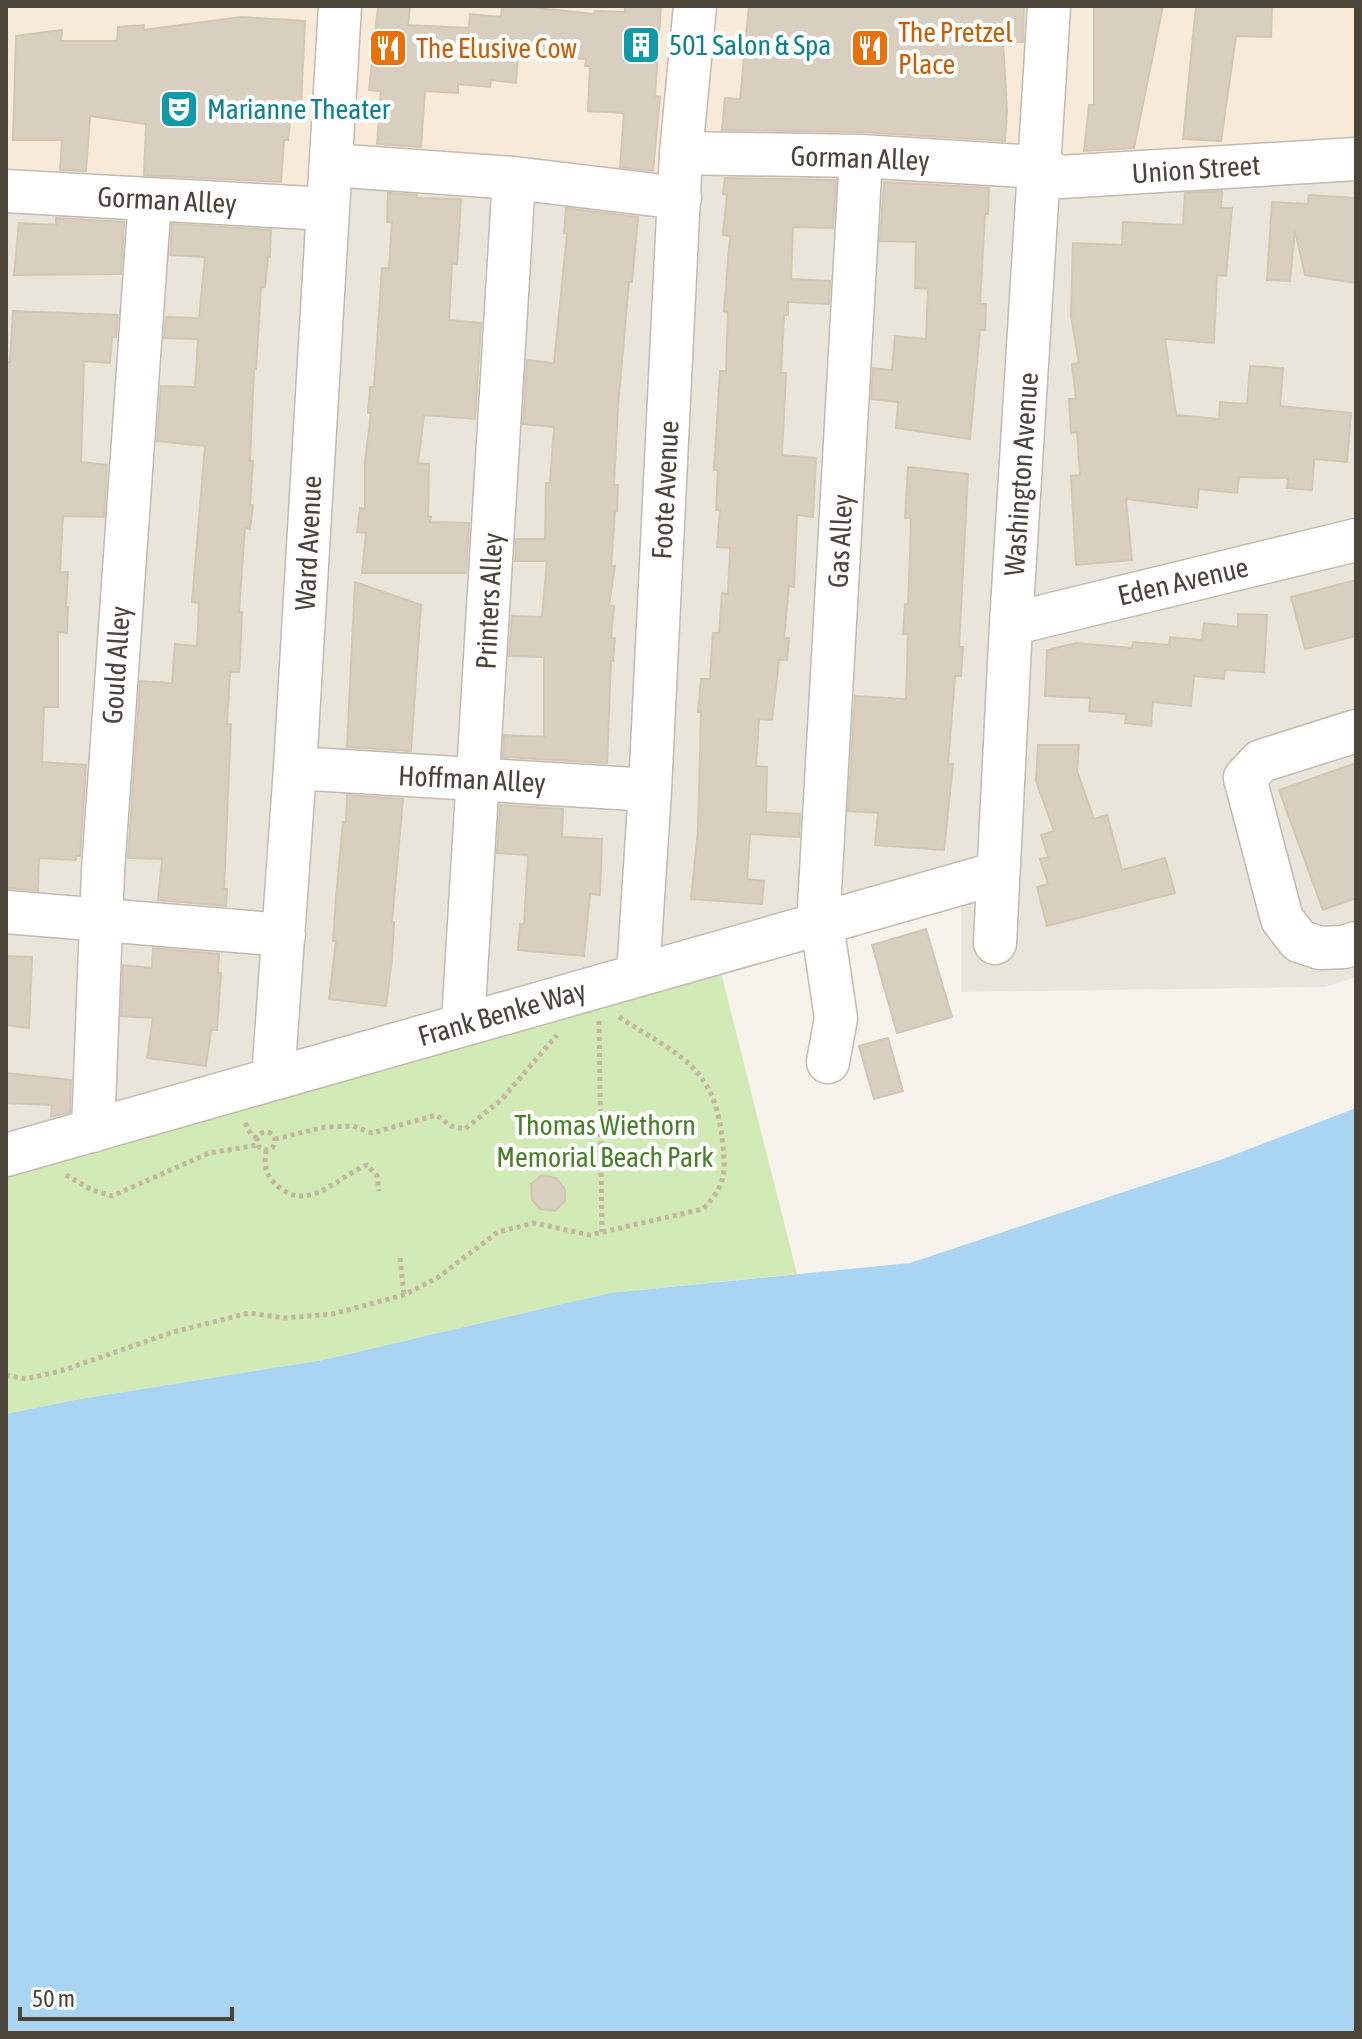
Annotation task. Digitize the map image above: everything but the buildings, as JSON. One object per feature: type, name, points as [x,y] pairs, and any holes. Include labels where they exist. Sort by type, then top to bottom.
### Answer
[{"type":"street","name":"Ward Avenue","points":[[273,1079],[295,768],[340,6]]},
{"type":"street","name":"Foote Avenue","points":[[638,975],[681,153],[695,6]]},
{"type":"street","name":"Washington Avenue","points":[[995,943],[1049,6]]},
{"type":"street","name":"Gorman Alley","points":[[681,153],[861,156],[1039,167]]},
{"type":"street","name":"Gas Alley","points":[[828,1062],[836,1018],[820,925],[861,156]]},
{"type":"street","name":"Union Street","points":[[1039,167],[1060,177],[1356,159]]},
{"type":"street","points":[[331,165],[514,178],[680,198]]},
{"type":"street","name":"Printers Alley","points":[[463,1023],[514,178]]},
{"type":"street","name":"Gorman Alley","points":[[6,191],[328,209]]},
{"type":"street","name":"Gould Alley","points":[[93,1131],[100,919],[150,199]]},
{"type":"street","name":"Eden Avenue","points":[[1011,624],[1356,540]]},
{"type":"street","points":[[1356,731],[1261,761],[1245,778],[1282,919],[1299,941],[1320,948],[1356,943]]},
{"type":"street","name":"Hoffman Alley","points":[[295,768],[650,790]]},
{"type":"street","name":"Frank Benke Way","points":[[14,1153],[998,873]]},
{"type":"street","points":[[6,912],[284,935]]},
{"type":"path","points":[[6,1375],[26,1379],[64,1370],[173,1332],[249,1313],[284,1318],[332,1314],[404,1295],[437,1278],[498,1232],[534,1223],[590,1235],[703,1209],[717,1195],[724,1178],[721,1119],[709,1086],[697,1070],[681,1057],[616,1015],[585,1025]]},
{"type":"path","points":[[599,1020],[602,1232]]},
{"type":"path","points":[[275,1139],[325,1127],[353,1126],[372,1133],[436,1115],[451,1126],[465,1129],[502,1099],[557,1035],[571,1030]]},
{"type":"path","points":[[258,1145],[263,1132],[275,1139]]},
{"type":"path","points":[[266,1150],[272,1147],[275,1139]]},
{"type":"path","points":[[14,1153],[92,1190],[112,1196],[209,1153],[258,1145],[266,1150]]},
{"type":"path","points":[[266,1150],[264,1169],[270,1180],[286,1192],[306,1196],[326,1190],[354,1170],[367,1165],[377,1176],[379,1191]]},
{"type":"path","points":[[400,1258],[404,1295]]},
{"type":"shaded area","points":[[6,6],[1356,6],[1356,159],[682,153],[680,198],[332,165],[328,209],[6,191]]},
{"type":"shaded area","points":[[681,153],[1356,159],[1356,977],[1325,987],[961,992],[961,884],[6,1155],[6,191],[331,165]]},
{"type":"green space","name":"Thomas Wiethorn Memorial Beach Park","points":[[716,953],[797,1274],[610,1293],[323,1360],[6,1414],[6,1155]]},
{"type":"water","points":[[1356,1108],[1356,2033],[6,2033],[6,1414],[323,1360],[610,1293],[910,1263],[1223,1159]]},
{"type":"place","name":"501 Salon & Spa","points":[[641,45]]},
{"type":"place","name":"The Elusive Cow","points":[[388,48]]},
{"type":"place","name":"The Pretzel Place","points":[[870,48]]},
{"type":"place","name":"Marianne Theater","points":[[179,109]]}]
